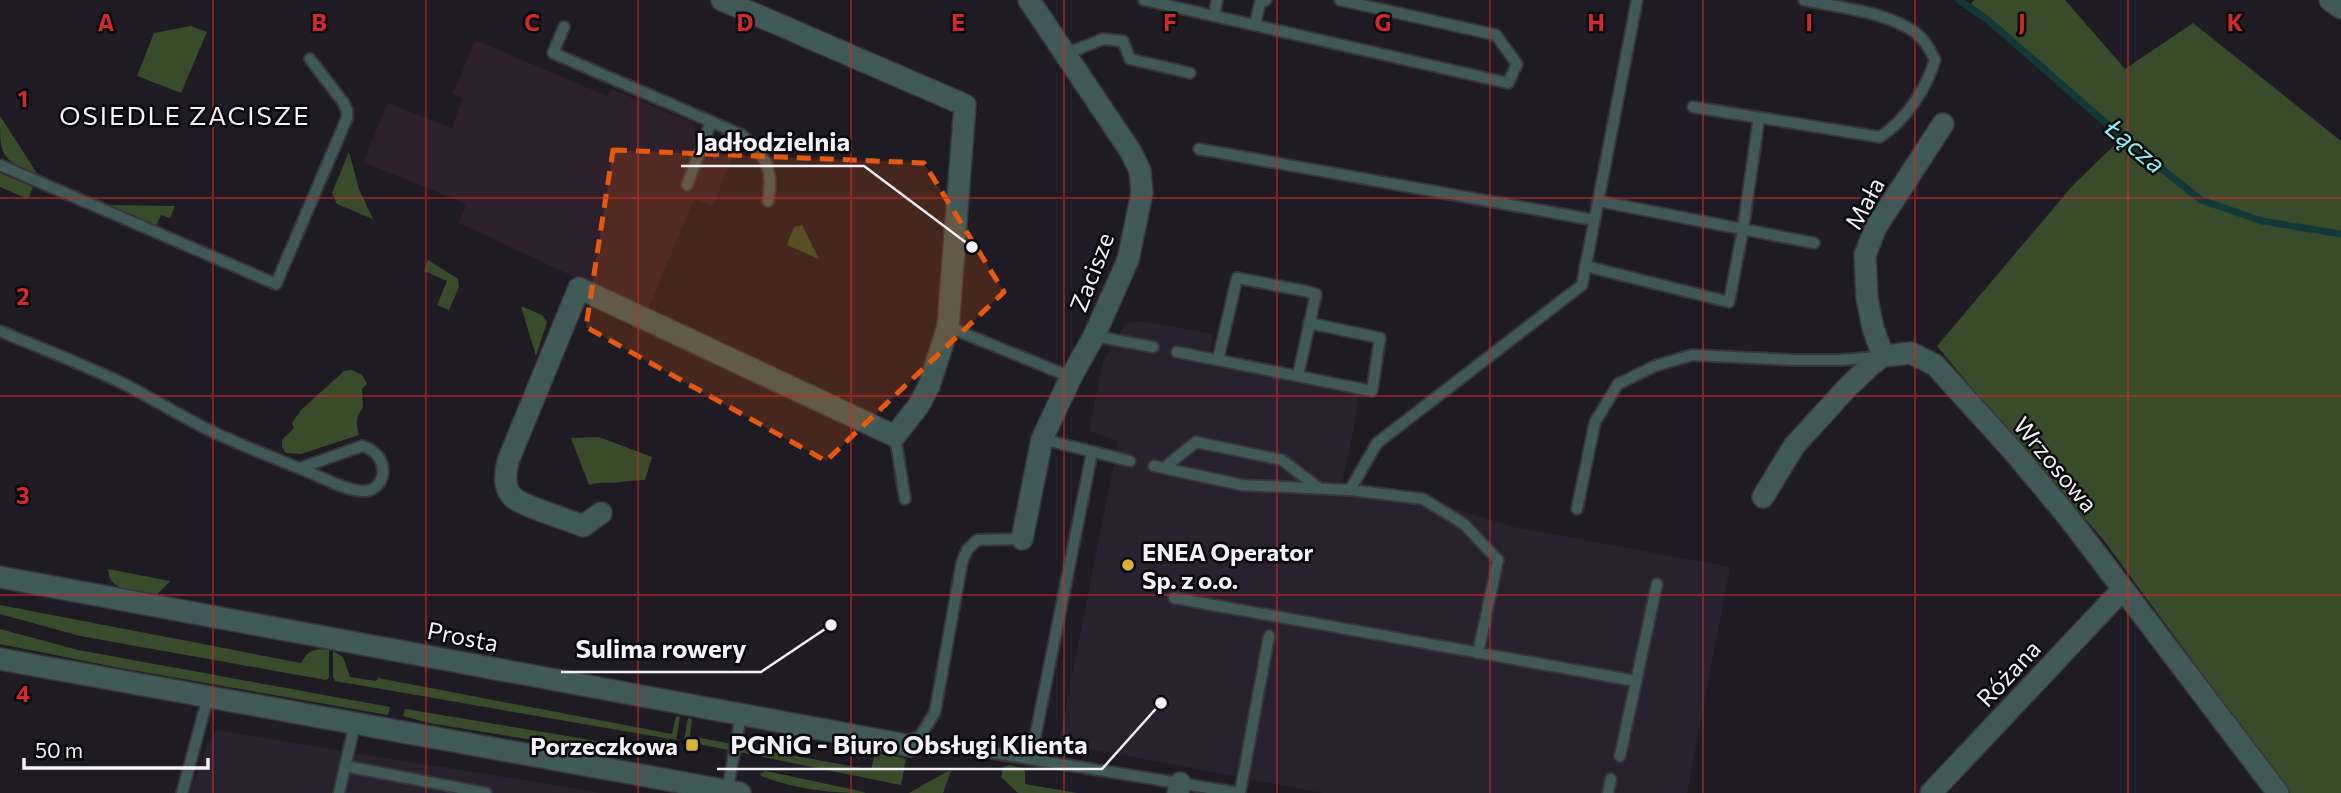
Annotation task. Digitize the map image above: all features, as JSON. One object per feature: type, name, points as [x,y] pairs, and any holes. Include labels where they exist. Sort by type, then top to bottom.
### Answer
[{"type":"street","points":[[601,513],[583,526],[515,499],[508,488],[505,475],[508,461],[579,288],[895,436],[919,405],[929,386],[948,327],[965,105],[722,0]]},
{"type":"street","name":"Zacisze","points":[[1022,539],[1042,439],[1094,336],[1128,260],[1142,193],[1140,171],[1130,152],[1031,0]]},
{"type":"street","points":[[2330,0],[2341,8]]},
{"type":"street","name":"Mała","points":[[1883,356],[1873,328],[1867,298],[1866,255],[1876,227],[1943,124]]},
{"type":"street","name":"Wrzosowa","points":[[1883,356],[1911,353],[1935,365],[2014,452],[2069,518],[2278,793]]},
{"type":"street","points":[[1763,498],[1794,446],[1846,389],[1883,356]]},
{"type":"street","name":"Prosta","points":[[0,577],[910,746],[916,743]]},
{"type":"street","name":"Różana","points":[[1931,793],[2123,589]]},
{"type":"street","points":[[0,659],[731,792]]},
{"type":"lane","points":[[1144,0],[1508,83],[1517,65],[1496,35],[1340,0]]},
{"type":"lane","points":[[1214,16],[1217,0]]},
{"type":"lane","points":[[1255,25],[1260,3],[1266,0]]},
{"type":"lane","points":[[1350,490],[1377,443],[1582,285],[1637,0]]},
{"type":"lane","points":[[1693,107],[1880,137],[1895,127],[1930,77],[1935,60],[1927,45],[1917,34],[1898,23],[1871,14],[1804,0]]},
{"type":"lane","points":[[564,27],[553,53],[742,135],[759,150],[772,180],[768,201]]},
{"type":"lane","points":[[1066,54],[1104,38],[1123,41],[1130,59],[1189,73]]},
{"type":"lane","points":[[0,165],[276,284],[347,118],[343,102],[310,59]]},
{"type":"lane","points":[[1585,267],[1729,302],[1759,118]]},
{"type":"lane","points":[[687,185],[711,122]]},
{"type":"lane","points":[[1199,149],[1594,220]]},
{"type":"lane","points":[[1598,201],[1814,243]]},
{"type":"lane","points":[[1219,360],[1237,278],[1316,294],[1298,376]]},
{"type":"lane","points":[[1177,352],[1372,391],[1380,338],[1309,323]]},
{"type":"lane","points":[[948,327],[1071,377]]},
{"type":"lane","points":[[0,331],[126,385],[205,428],[300,468],[350,489],[364,492],[377,485],[383,470],[378,455],[362,446],[300,468]]},
{"type":"lane","points":[[1094,336],[1153,347]]},
{"type":"lane","points":[[1577,509],[1595,422],[1619,384],[1655,366],[1692,355],[1816,360],[1883,356]]},
{"type":"lane","points":[[895,436],[905,499]]},
{"type":"lane","points":[[1042,439],[1130,461]]},
{"type":"lane","points":[[1319,488],[1282,460],[1196,442],[1159,467],[1242,485],[1350,490],[1423,499],[1464,524],[1498,560],[1478,653]]},
{"type":"lane","points":[[1031,758],[1091,453]]},
{"type":"lane","points":[[916,743],[935,712],[962,562],[967,550],[977,540],[1022,539]]},
{"type":"lane","points":[[1620,756],[1657,584]]},
{"type":"lane","points":[[1174,598],[1636,681]]},
{"type":"lane","points":[[987,752],[1031,758],[1179,788],[1240,793],[1269,636]]},
{"type":"lane","points":[[182,793],[208,697]]},
{"type":"lane","points":[[731,792],[741,715]]},
{"type":"lane","points":[[339,793],[355,723]]},
{"type":"lane","points":[[345,766],[486,793]]},
{"type":"lane","points":[[1608,793],[1611,779]]},
{"type":"highlighted area","points":[[613,150],[924,163],[1004,292],[826,461],[586,327]]},
{"type":"shaded area","points":[[475,40],[607,96],[611,89],[694,123],[699,134],[735,149],[713,206],[694,199],[647,311],[459,223],[466,204],[363,162],[388,103],[452,128],[463,98],[453,94]]},
{"type":"shaded area","name":"ENEA Operator Sp. z o.o.","points":[[1143,321],[1212,334],[1211,359],[1359,389],[1341,489],[1423,499],[1514,527],[1730,567],[1687,793],[1323,793],[1059,743],[1118,441],[1089,431],[1103,362],[1126,323]]},
{"type":"shaded area","points":[[216,730],[601,793],[189,793]]},
{"type":"green space","points":[[1974,0],[2065,0],[2125,69],[2193,23],[2341,141],[2341,793],[2290,793],[2102,538],[1937,346],[2074,184],[2122,138],[1969,6]]},
{"type":"green space","points":[[191,26],[207,32],[181,93],[137,76],[154,33]]},
{"type":"green space","points":[[0,116],[38,175],[16,165],[5,154],[2,148]]},
{"type":"green space","points":[[349,152],[359,189],[373,219],[337,204],[332,193]]},
{"type":"green space","points":[[0,173],[33,187],[28,199],[0,187]]},
{"type":"green space","points":[[107,205],[175,206],[170,218],[161,215],[156,226]]},
{"type":"green space","points":[[802,225],[819,259],[787,245],[794,227]]},
{"type":"green space","points":[[428,260],[458,279],[459,287],[449,310],[437,305],[447,281],[424,271]]},
{"type":"green space","points":[[521,306],[542,315],[547,322],[536,356]]},
{"type":"green space","points":[[352,370],[362,375],[367,384],[362,389],[363,408],[357,421],[359,435],[301,454],[286,453],[282,440],[294,428],[292,423],[301,410],[344,371]]},
{"type":"green space","points":[[599,437],[652,457],[645,480],[589,485],[571,438]]},
{"type":"green space","points":[[108,569],[170,581],[157,595],[126,590],[113,583]]},
{"type":"green space","points":[[0,605],[301,663],[312,651],[329,650],[329,678],[326,680],[80,636],[0,614]]},
{"type":"green space","points":[[0,629],[78,650],[390,707],[388,715],[0,644]]},
{"type":"green space","points":[[333,651],[343,657],[350,677],[376,681],[378,678],[672,734],[676,716],[680,717],[676,740],[335,681]]},
{"type":"green space","points":[[405,709],[603,742],[606,748],[588,749],[429,723],[403,716]]},
{"type":"green space","points":[[688,718],[692,719],[690,736],[871,770],[875,753],[904,758],[901,785],[684,741]]},
{"type":"green space","points":[[1010,765],[1025,769],[1025,784],[1077,793],[1018,793],[1001,777],[1003,767]]},
{"type":"green space","points":[[766,771],[866,793],[800,787],[761,776],[760,774]]},
{"type":"green space","points":[[951,771],[943,793],[909,793],[946,772]]},
{"type":"waterway","name":"Łącza","points":[[1959,0],[1988,20],[2123,138],[2201,200],[2262,221],[2341,234]]},
{"type":"place","name":"Jadłodzielnia","points":[[972,247]]},
{"type":"place","name":"ENEA Operator Sp. z o.o.","points":[[1128,565]]},
{"type":"place","name":"Sulima rowery","points":[[831,625]]},
{"type":"place","name":"PGNiG - Biuro Obsługi Klienta","points":[[1161,703]]},
{"type":"place","name":"Porzeczkowa","points":[[692,745]]},
{"type":"district","name":"OSIEDLE ZACISZE","points":[[185,114]]}]
